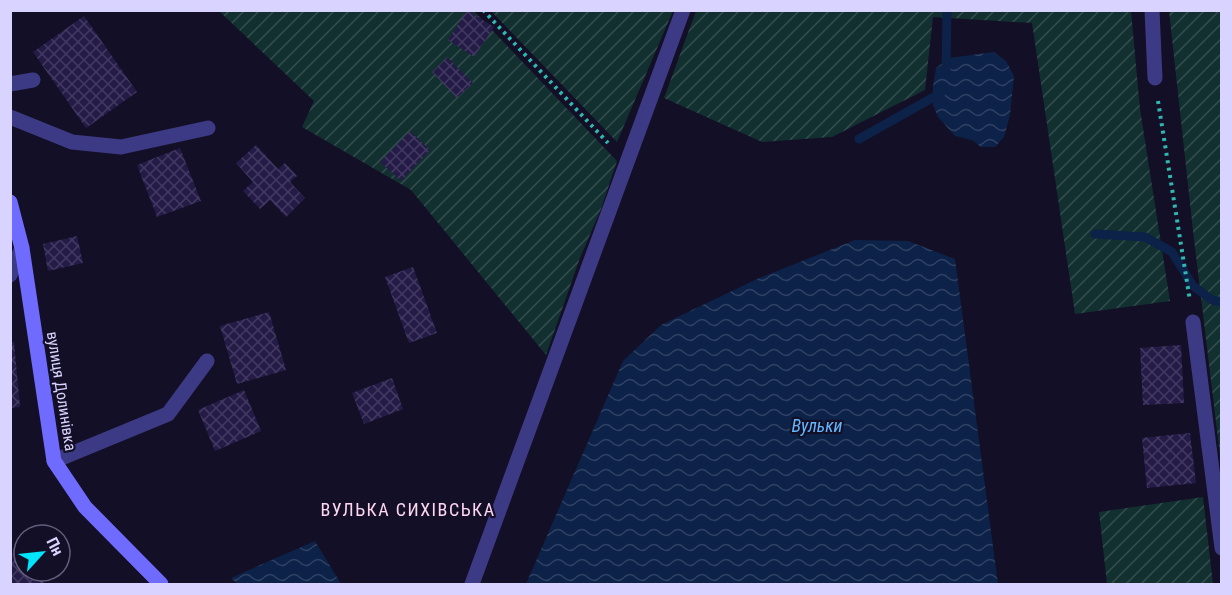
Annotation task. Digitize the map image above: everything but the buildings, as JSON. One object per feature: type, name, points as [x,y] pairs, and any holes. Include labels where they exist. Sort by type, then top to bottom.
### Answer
[{"type":"street","name":"вулиця Долинівка","points":[[10,202],[22,248],[54,460],[85,507],[161,585]]},
{"type":"lane","points":[[472,585],[682,10]]},
{"type":"lane","points":[[1152,10],[1155,78]]},
{"type":"lane","points":[[10,84],[33,80]]},
{"type":"lane","points":[[10,117],[72,142],[121,147],[208,128]]},
{"type":"lane","points":[[10,275],[22,248]]},
{"type":"lane","points":[[1193,322],[1221,548]]},
{"type":"lane","points":[[54,460],[168,414],[207,361]]},
{"type":"path","points":[[483,10],[626,162]]},
{"type":"path","points":[[1155,78],[1193,322]]},
{"type":"green space","points":[[219,11],[474,11],[617,161],[546,355],[411,190],[302,127],[314,101]]},
{"type":"green space","points":[[491,11],[673,11],[617,142]]},
{"type":"green space","points":[[696,11],[1131,11],[1140,109],[1170,301],[1075,314],[1032,23],[933,17],[925,90],[832,137],[762,142],[664,98]]},
{"type":"green space","points":[[1169,11],[1221,11],[1221,464],[1193,231]]},
{"type":"green space","points":[[1203,497],[1213,584],[1107,584],[1099,512]]},
{"type":"water","points":[[994,52],[1006,61],[1014,76],[1010,115],[1004,137],[995,147],[981,147],[972,140],[955,136],[938,117],[933,105],[933,86],[936,68],[949,58]]},
{"type":"water","name":"Вульки","points":[[855,240],[908,241],[955,259],[998,584],[526,584],[623,361],[661,325],[757,279]]},
{"type":"water","points":[[315,541],[341,584],[238,584],[231,578]]},
{"type":"waterway","points":[[946,71],[947,10]]},
{"type":"waterway","points":[[859,139],[941,93],[942,90]]},
{"type":"waterway","points":[[1095,234],[1145,237],[1172,252],[1193,286],[1212,300],[1222,302]]},
{"type":"district","name":"ВУЛЬКА СИХІВСЬКА","points":[[408,510]]}]
